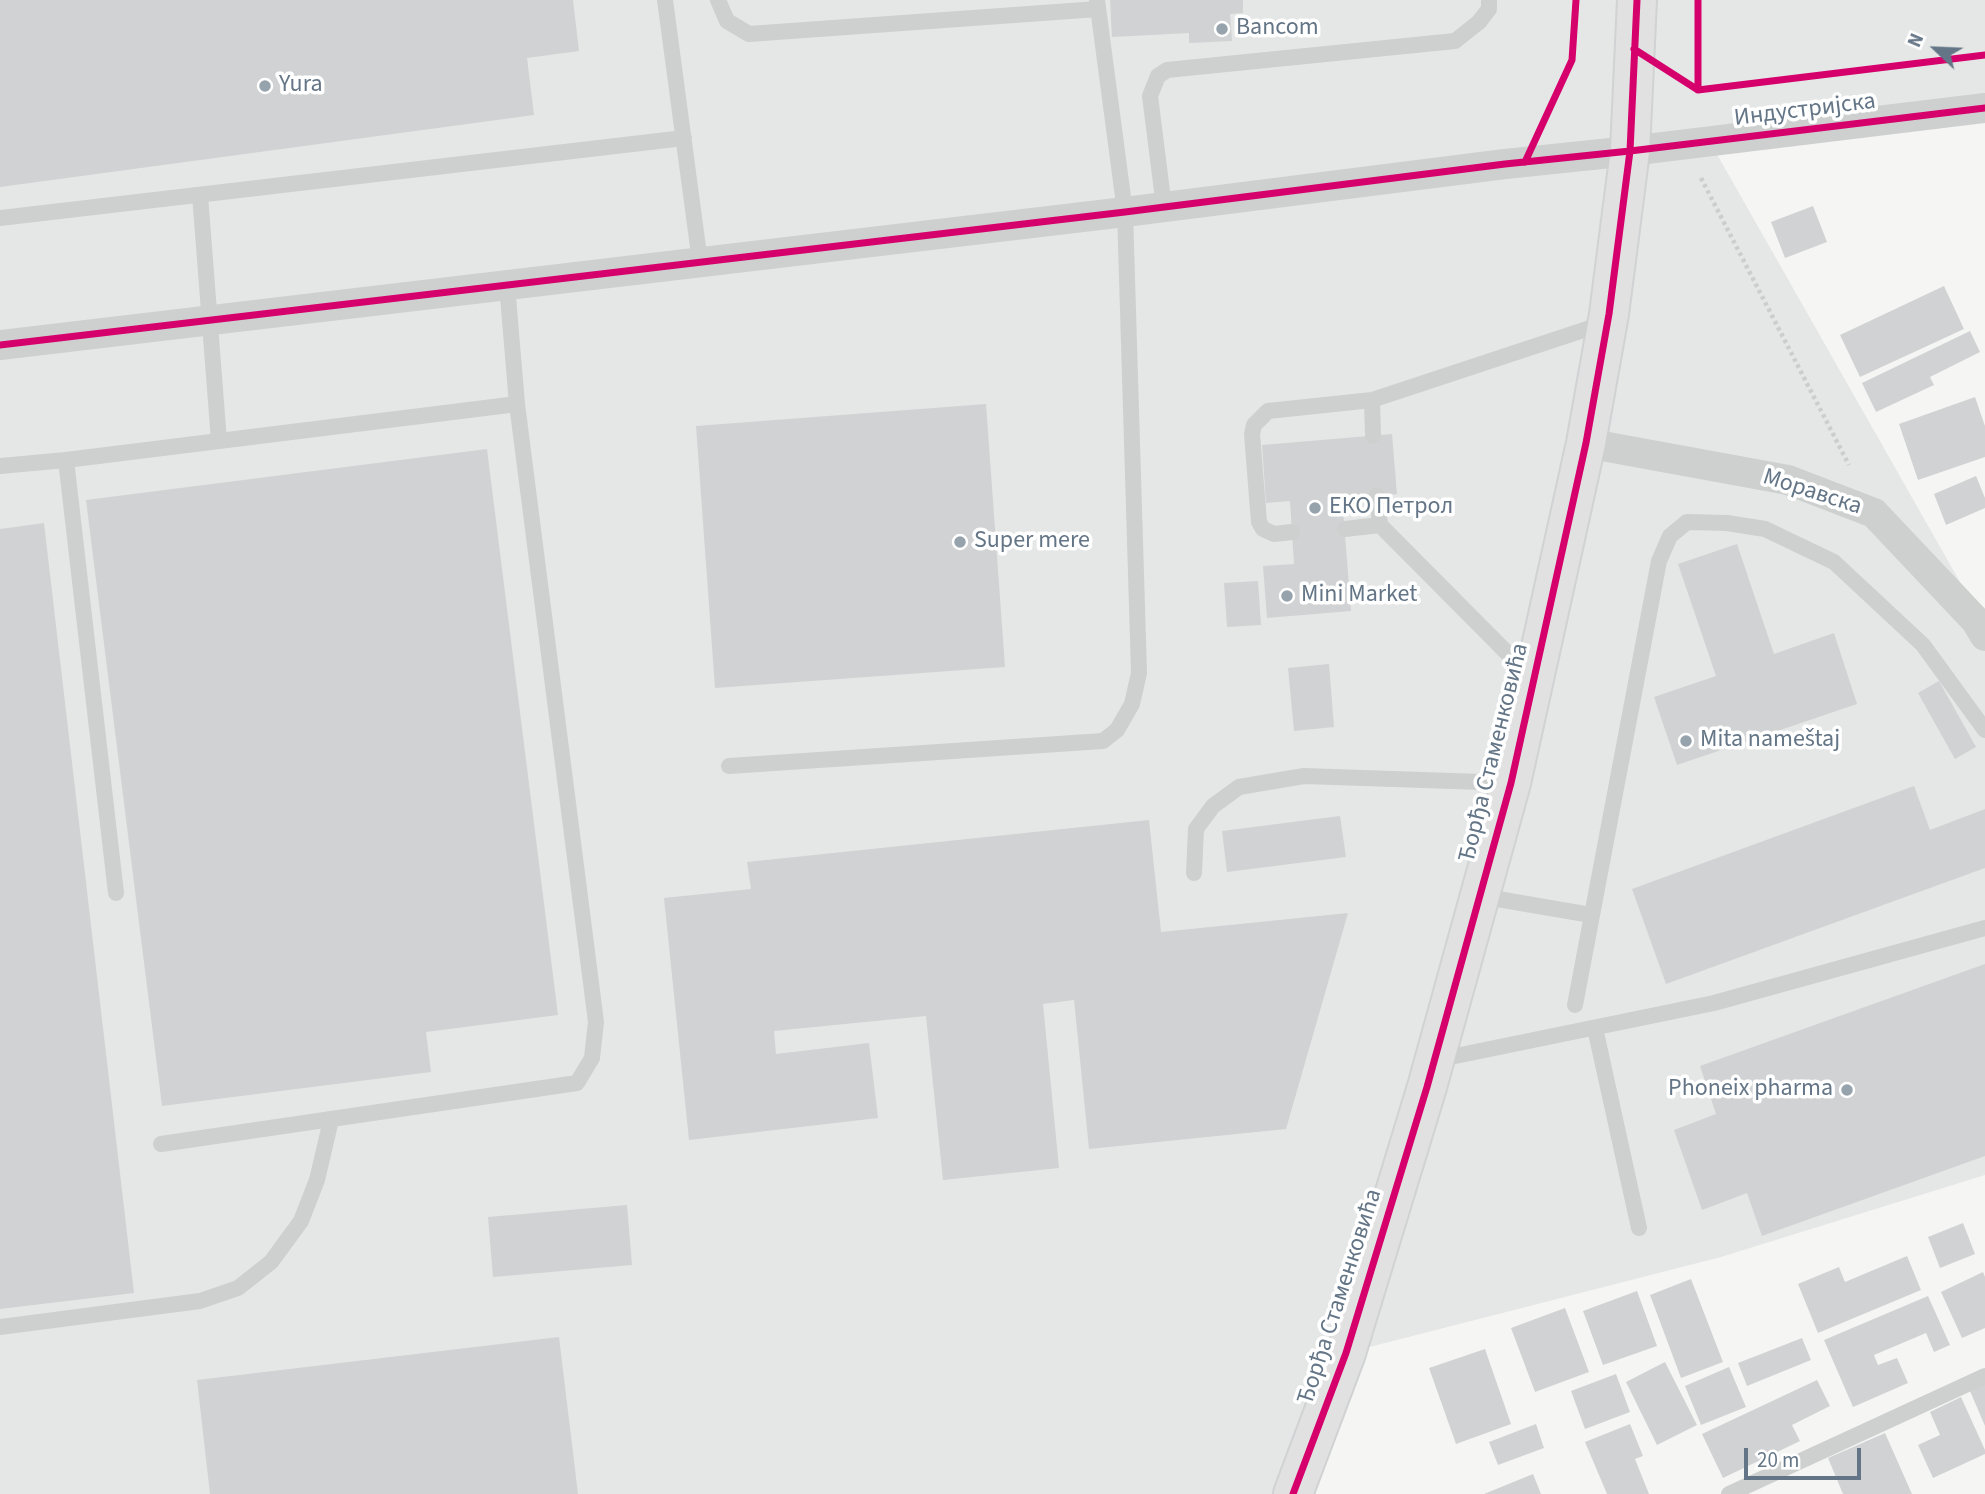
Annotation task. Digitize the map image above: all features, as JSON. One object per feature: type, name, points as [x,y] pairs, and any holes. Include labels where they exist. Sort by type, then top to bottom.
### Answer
[{"type":"street","name":"Ђорђа Стаменковића","points":[[1293,1494],[1346,1353],[1434,1061],[1511,783],[1586,443],[1608,323],[1630,151],[1637,0]]},
{"type":"street","name":"Индустријска","points":[[0,345],[1985,108]]},
{"type":"street","name":"Моравска","points":[[1586,443],[1788,480],[1874,513],[1976,621],[1985,636]]},
{"type":"lane","points":[[665,0],[700,262]]},
{"type":"lane","points":[[718,0],[727,21],[749,34],[1097,5],[1125,212],[1139,673],[1132,704],[1117,730],[1103,741],[729,766]]},
{"type":"lane","points":[[1164,207],[1150,96],[1158,76],[1167,70],[1455,41],[1479,22],[1489,9],[1489,0]]},
{"type":"lane","points":[[0,218],[684,138]]},
{"type":"lane","points":[[200,195],[219,441]]},
{"type":"lane","points":[[161,1144],[577,1083],[592,1058],[596,1022],[516,404],[507,285]]},
{"type":"lane","points":[[1292,533],[1274,534],[1259,523],[1252,434],[1254,425],[1268,411],[1372,400],[1608,323]]},
{"type":"lane","points":[[1372,400],[1373,436]]},
{"type":"lane","points":[[0,466],[516,404]]},
{"type":"lane","points":[[66,460],[116,892]]},
{"type":"lane","points":[[1377,495],[1380,525],[1534,680]]},
{"type":"lane","points":[[1575,1005],[1659,561],[1670,536],[1687,522],[1727,523],[1765,529],[1834,562],[1923,645],[1985,730]]},
{"type":"lane","points":[[1345,529],[1380,525]]},
{"type":"lane","points":[[1194,873],[1196,829],[1213,806],[1239,787],[1304,776],[1511,783]]},
{"type":"lane","points":[[1480,896],[1591,915]]},
{"type":"lane","points":[[1434,1061],[1714,1003],[1985,928]]},
{"type":"lane","points":[[1595,1028],[1639,1228]]},
{"type":"lane","points":[[0,1327],[200,1301],[238,1288],[271,1262],[301,1221],[317,1180],[331,1120]]},
{"type":"lane","points":[[1729,1494],[1985,1376]]},
{"type":"path","points":[[1684,145],[1874,513]]},
{"type":"shaded area","points":[[0,0],[1985,0],[1985,108],[1710,142],[1985,626],[1985,1175],[1721,1257],[1346,1353],[1293,1494],[0,1494]]},
{"type":"building","name":"Yura","points":[[0,0],[573,0],[579,51],[527,58],[534,115],[0,187]]},
{"type":"building","points":[[1110,0],[1243,0],[1243,13],[1230,14],[1232,41],[1189,43],[1189,33],[1112,37]]},
{"type":"building","points":[[1813,206],[1827,242],[1785,258],[1771,222]]},
{"type":"building","points":[[1944,286],[1964,329],[1860,377],[1840,335]]},
{"type":"building","points":[[1970,331],[1980,352],[1930,377],[1934,385],[1876,412],[1862,383]]},
{"type":"building","points":[[1975,397],[1985,426],[1985,457],[1918,480],[1899,424]]},
{"type":"building","points":[[986,404],[1005,667],[715,688],[696,426]]},
{"type":"building","points":[[1392,434],[1397,494],[1342,498],[1351,611],[1267,618],[1263,566],[1294,564],[1290,501],[1266,503],[1262,445]]},
{"type":"building","points":[[487,449],[558,1015],[426,1032],[431,1072],[162,1106],[86,500]]},
{"type":"building","points":[[1976,476],[1985,498],[1985,508],[1946,525],[1934,494]]},
{"type":"building","points":[[44,523],[134,1293],[0,1309],[0,529]]},
{"type":"building","points":[[1737,544],[1774,654],[1834,633],[1857,704],[1677,765],[1654,697],[1716,676],[1678,564]]},
{"type":"building","points":[[1258,581],[1261,625],[1227,627],[1224,583]]},
{"type":"building","points":[[1329,664],[1334,727],[1294,731],[1288,668]]},
{"type":"building","points":[[1939,681],[1976,747],[1955,759],[1918,693]]},
{"type":"building","points":[[1914,786],[1930,830],[1985,809],[1985,868],[1666,984],[1632,889]]},
{"type":"building","points":[[1340,816],[1346,857],[1227,872],[1222,831]]},
{"type":"building","points":[[1149,820],[1161,932],[1348,913],[1286,1129],[1089,1149],[1074,1000],[1043,1004],[1059,1168],[943,1180],[926,1016],[774,1031],[776,1054],[869,1043],[878,1118],[689,1140],[664,898],[751,889],[747,862]]},
{"type":"building","name":"Phoneix pharma","points":[[1985,964],[1985,1156],[1762,1236],[1747,1193],[1702,1210],[1674,1130],[1716,1114],[1700,1066]]},
{"type":"building","points":[[627,1205],[632,1265],[493,1277],[488,1217]]},
{"type":"building","points":[[1963,1223],[1975,1254],[1940,1268],[1928,1237]]},
{"type":"building","points":[[1907,1256],[1921,1290],[1818,1333],[1798,1284],[1839,1267],[1845,1282]]},
{"type":"building","points":[[1983,1272],[1985,1328],[1962,1338],[1941,1292]]},
{"type":"building","points":[[1691,1279],[1723,1362],[1681,1378],[1650,1295]]},
{"type":"building","points":[[1637,1291],[1657,1346],[1603,1365],[1583,1311]]},
{"type":"building","points":[[1928,1296],[1950,1345],[1934,1352],[1926,1333],[1874,1355],[1878,1365],[1897,1358],[1908,1383],[1853,1407],[1824,1340]]},
{"type":"building","points":[[1565,1308],[1589,1372],[1535,1392],[1511,1328]]},
{"type":"building","points":[[559,1337],[578,1494],[210,1494],[197,1380]]},
{"type":"building","points":[[1802,1338],[1811,1360],[1747,1386],[1738,1363]]},
{"type":"building","points":[[1485,1349],[1511,1424],[1456,1444],[1429,1368]]},
{"type":"building","points":[[1665,1362],[1697,1425],[1657,1445],[1626,1382]]},
{"type":"building","points":[[1729,1367],[1746,1407],[1701,1425],[1685,1386]]},
{"type":"building","points":[[1616,1374],[1630,1412],[1585,1429],[1571,1391]]},
{"type":"building","points":[[1817,1380],[1830,1406],[1792,1425],[1800,1441],[1723,1478],[1702,1434]]},
{"type":"building","points":[[1985,1384],[1985,1426],[1970,1391]]},
{"type":"building","points":[[1961,1397],[1985,1454],[1933,1478],[1918,1445],[1940,1435],[1930,1412]]},
{"type":"building","points":[[1536,1424],[1544,1448],[1498,1465],[1489,1442]]},
{"type":"building","points":[[1630,1424],[1643,1456],[1635,1459],[1649,1494],[1607,1494],[1585,1442]]},
{"type":"building","points":[[1885,1433],[1912,1494],[1843,1494],[1828,1458]]},
{"type":"building","points":[[1533,1474],[1541,1494],[1484,1494]]},
{"type":"cycle path","points":[[1525,162],[1572,60],[1576,0]]},
{"type":"cycle path","points":[[1293,1494],[1346,1353],[1427,1087],[1511,783],[1586,443],[1609,314],[1630,151],[1637,0]]},
{"type":"cycle path","points":[[1698,0],[1698,90]]},
{"type":"cycle path","points":[[1634,49],[1698,90],[1985,55]]},
{"type":"cycle path","points":[[0,345],[1985,108]]},
{"type":"place","name":"Bancom","points":[[1222,29]]},
{"type":"place","name":"Yura","points":[[265,86]]},
{"type":"place","name":"ЕКО Петрол","points":[[1315,508]]},
{"type":"place","name":"Super mere","points":[[960,542]]},
{"type":"place","name":"Mini Market","points":[[1287,596]]},
{"type":"place","name":"Mita nameštaj","points":[[1686,741]]},
{"type":"place","name":"Phoneix pharma","points":[[1847,1090]]}]
